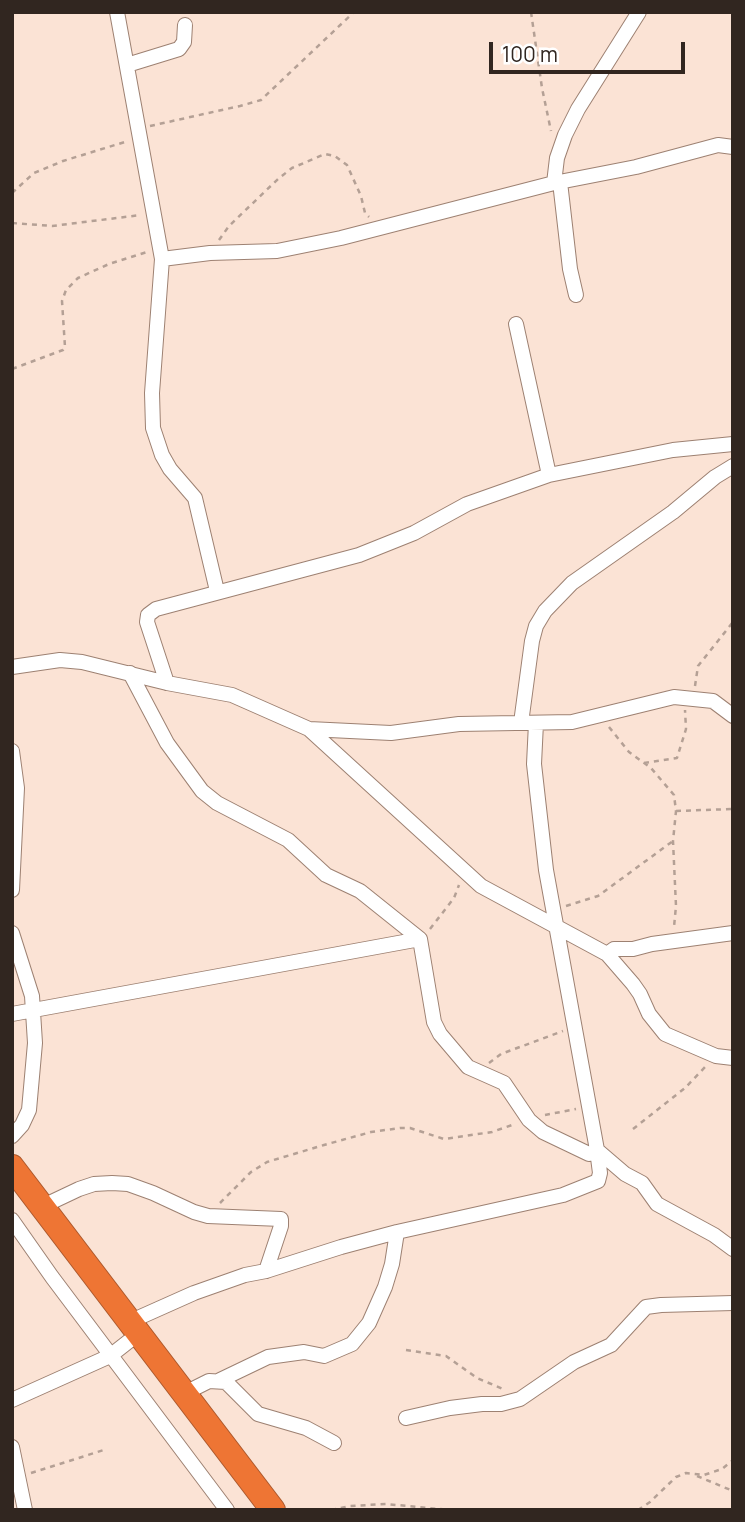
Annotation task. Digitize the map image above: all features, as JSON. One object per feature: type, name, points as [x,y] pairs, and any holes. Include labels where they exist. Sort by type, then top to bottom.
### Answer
[{"type":"highway","points":[[12,1167],[273,1510]]},
{"type":"street","points":[[117,12],[141,132],[161,254],[152,393],[153,428],[170,469],[195,498],[217,591]]},
{"type":"street","points":[[576,295],[557,182],[557,158],[578,109],[639,12]]},
{"type":"street","points":[[127,65],[179,49],[184,42],[185,25]]},
{"type":"street","points":[[161,254],[277,250],[381,229],[459,206],[557,182],[636,167],[718,145],[733,147]]},
{"type":"street","points":[[516,324],[549,475]]},
{"type":"street","points":[[167,682],[147,622],[148,615],[156,609],[359,555],[414,533],[467,504],[549,475],[661,452],[733,444]]},
{"type":"street","points":[[12,1400],[110,1356],[134,1328],[194,1293],[341,1247],[514,1207],[586,1187],[598,1181],[600,1174],[597,1150],[573,1028],[536,794],[529,723],[532,641],[536,626],[545,611],[572,583],[674,512],[715,477],[733,466]]},
{"type":"street","points":[[12,667],[60,660],[82,662],[232,695],[256,703],[309,729],[481,886],[607,954],[633,984],[649,1014],[665,1034],[716,1056],[733,1058]]},
{"type":"street","points":[[130,673],[167,743],[202,790],[217,803],[288,840],[326,876],[360,891],[420,939],[434,1022],[440,1034],[468,1067],[504,1083],[529,1120],[543,1132],[589,1154],[597,1150]]},
{"type":"street","points":[[309,729],[391,733],[459,724],[572,722],[659,700],[689,698],[713,701],[733,716]]},
{"type":"street","points":[[12,751],[16,788],[12,890]]},
{"type":"street","points":[[12,933],[28,979],[33,1010],[34,1067],[29,1110],[22,1125],[12,1136]]},
{"type":"street","points":[[607,954],[614,949],[633,949],[733,933]]},
{"type":"street","points":[[12,1014],[420,939]]},
{"type":"street","points":[[597,1150],[625,1174],[642,1183],[657,1204],[733,1249]]},
{"type":"street","points":[[41,1207],[65,1194],[94,1184],[111,1182],[128,1184],[208,1216],[281,1219],[266,1271]]},
{"type":"street","points":[[12,1220],[110,1356],[227,1510]]},
{"type":"street","points":[[185,1393],[268,1357],[304,1352],[324,1356],[352,1343],[369,1324],[385,1287],[397,1232]]},
{"type":"street","points":[[406,1418],[482,1404],[513,1402],[574,1362],[611,1346],[646,1307],[733,1303]]},
{"type":"street","points":[[220,1380],[232,1386],[258,1414],[306,1428],[334,1443]]},
{"type":"street","points":[[12,1447],[25,1510]]},
{"type":"path","points":[[12,193],[34,173],[63,161],[141,132],[261,100],[354,12]]},
{"type":"path","points":[[531,12],[542,88],[557,158]]},
{"type":"path","points":[[210,253],[229,226],[278,178],[292,168],[325,154],[335,156],[347,165],[365,213],[381,229]]},
{"type":"path","points":[[12,223],[52,226],[155,213]]},
{"type":"path","points":[[12,369],[63,350],[62,301],[66,290],[78,278],[109,264],[161,254]]},
{"type":"path","points":[[644,763],[677,758],[680,755],[687,729],[689,698],[698,666],[733,622]]},
{"type":"path","points":[[598,716],[615,732],[629,752],[644,763],[674,795],[674,941]]},
{"type":"path","points":[[676,811],[733,808]]},
{"type":"path","points":[[553,911],[573,902],[598,896],[673,841]]},
{"type":"path","points":[[420,939],[454,898],[465,873]]},
{"type":"path","points":[[478,1072],[501,1054],[573,1028]]},
{"type":"path","points":[[633,1129],[685,1088],[716,1056]]},
{"type":"path","points":[[208,1216],[251,1172],[267,1162],[324,1144],[400,1128],[410,1128],[444,1139],[464,1137],[492,1132],[560,1111],[588,1107]]},
{"type":"path","points":[[406,1350],[446,1356],[484,1381],[526,1395]]},
{"type":"path","points":[[18,1476],[107,1449]]},
{"type":"path","points":[[638,1510],[676,1477],[686,1473],[704,1475],[722,1469],[733,1460]]},
{"type":"path","points":[[695,1474],[705,1481],[733,1491]]},
{"type":"path","points":[[331,1510],[386,1504],[450,1510]]},
{"type":"path","points":[[386,1504],[387,1510]]}]
